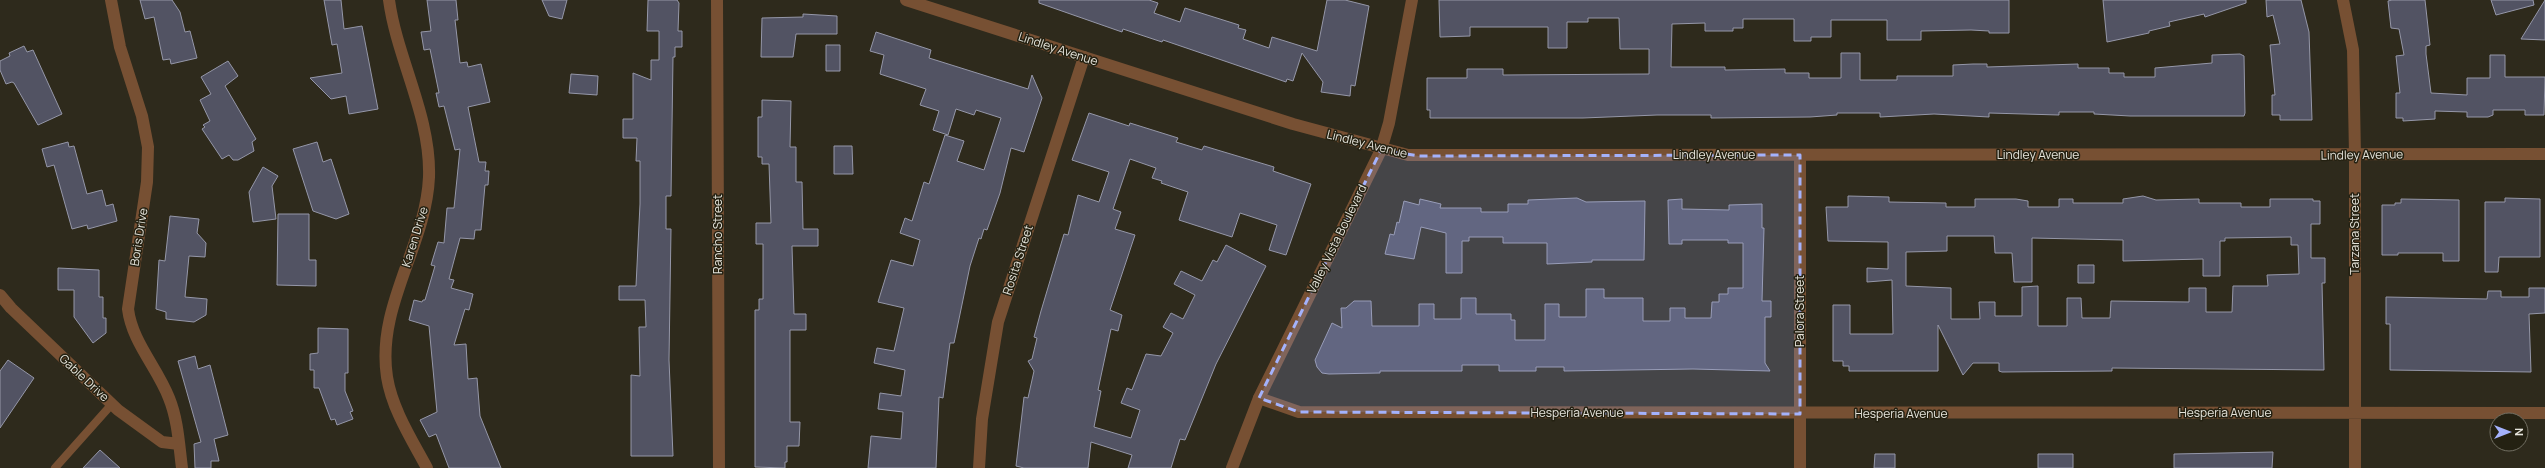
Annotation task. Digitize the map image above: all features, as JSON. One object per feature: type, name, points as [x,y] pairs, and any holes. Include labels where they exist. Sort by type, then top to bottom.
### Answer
[{"type":"street","name":"Boris Drive","points":[[111,0],[120,47],[142,116],[148,146],[147,182],[128,309],[130,326],[169,397],[179,444],[182,468]]},
{"type":"street","name":"Karen Drive","points":[[389,0],[426,137],[429,176],[426,210],[392,305],[386,343],[387,377],[400,416],[427,468]]},
{"type":"street","name":"Rancho Street","points":[[717,0],[719,468]]},
{"type":"street","name":"Lindley Avenue","points":[[906,0],[1293,124],[1381,150],[1419,156],[2545,154]]},
{"type":"street","name":"Valley Vista Boulevard","points":[[1232,468],[1259,398],[1381,150],[1389,123],[1412,0]]},
{"type":"street","name":"Tarzana Street","points":[[2343,0],[2353,50],[2355,155],[2355,468]]},
{"type":"street","name":"Rosita Street","points":[[979,468],[982,419],[998,322],[1084,57]]},
{"type":"street","name":"Palora Street","points":[[1800,155],[1800,468]]},
{"type":"street","name":"Gable Drive","points":[[0,295],[11,308],[112,404],[162,442],[179,444]]},
{"type":"street","name":"Hesperia Avenue","points":[[1259,398],[1299,412],[1800,414],[2545,413]]},
{"type":"lane","points":[[55,468],[112,404]]},
{"type":"highlighted area","points":[[1381,150],[1419,156],[1800,155],[1800,414],[1299,412],[1259,398]]},
{"type":"building","points":[[140,0],[172,0],[180,12],[185,32],[190,31],[197,58],[171,64],[170,59],[163,60],[154,17],[145,19]]},
{"type":"building","points":[[324,0],[341,0],[344,29],[362,26],[378,109],[349,114],[346,96],[331,99],[310,78],[342,73],[337,44],[332,45]]},
{"type":"building","points":[[427,0],[456,0],[458,20],[455,20],[460,63],[467,62],[468,67],[481,64],[490,102],[468,107],[479,162],[486,162],[485,171],[489,171],[488,185],[485,185],[481,230],[475,230],[474,239],[460,238],[449,279],[454,280],[451,288],[473,294],[469,310],[465,309],[454,345],[466,344],[468,379],[477,378],[480,416],[501,468],[449,468],[436,434],[429,437],[420,420],[437,412],[429,326],[409,320],[414,300],[422,302],[425,300],[435,266],[431,265],[438,242],[444,243],[447,208],[454,208],[460,149],[455,150],[444,106],[439,107],[436,93],[439,93],[430,49],[424,50],[421,32],[431,31]]},
{"type":"building","points":[[542,0],[567,0],[562,19],[549,16]]},
{"type":"building","points":[[648,0],[677,0],[679,3],[678,31],[682,31],[682,47],[675,47],[675,57],[673,57],[671,196],[666,196],[666,229],[671,229],[669,360],[673,456],[631,456],[631,375],[640,376],[639,327],[646,327],[645,300],[619,300],[619,286],[636,286],[640,204],[640,161],[636,161],[637,138],[623,138],[623,119],[633,119],[633,73],[651,80],[651,60],[659,60],[659,31],[647,31]]},
{"type":"building","points":[[1039,0],[1149,0],[1158,3],[1154,13],[1180,22],[1185,8],[1239,25],[1238,28],[1246,30],[1243,39],[1269,48],[1272,37],[1317,51],[1327,0],[1345,0],[1369,6],[1355,86],[1351,85],[1350,96],[1321,92],[1323,82],[1302,53],[1293,81],[1287,79],[1286,82],[1163,40],[1162,42],[1123,29],[1122,32],[1039,3]]},
{"type":"building","points":[[1439,0],[2009,0],[2009,33],[1989,33],[1989,31],[1971,30],[1921,31],[1921,40],[1887,40],[1887,20],[1831,20],[1831,37],[1811,37],[1811,41],[1794,41],[1794,19],[1743,19],[1743,28],[1733,28],[1733,31],[1705,31],[1705,23],[1672,24],[1671,67],[1725,67],[1725,70],[1785,69],[1785,73],[1809,73],[1809,78],[1841,78],[1841,53],[1860,53],[1860,80],[1897,80],[1897,76],[1953,76],[1953,65],[1973,64],[1987,64],[1987,67],[2078,64],[2078,68],[2109,68],[2109,73],[2124,73],[2124,77],[2155,77],[2155,68],[2212,63],[2212,55],[2240,54],[2244,56],[2245,113],[2244,116],[2130,116],[2094,114],[2094,112],[2059,112],[2059,115],[1989,113],[1989,117],[1934,114],[1880,117],[1880,113],[1837,113],[1837,115],[1810,117],[1711,118],[1711,115],[1657,115],[1583,118],[1430,118],[1430,110],[1427,110],[1427,78],[1467,78],[1467,69],[1503,69],[1503,75],[1649,74],[1649,49],[1620,49],[1619,18],[1588,18],[1588,22],[1567,22],[1567,48],[1548,48],[1548,27],[1470,27],[1470,36],[1440,37]]},
{"type":"building","points":[[2103,0],[2246,0],[2246,3],[2205,17],[2204,14],[2169,22],[2170,26],[2149,31],[2149,33],[2107,42]]},
{"type":"building","points":[[2266,0],[2301,0],[2309,32],[2312,120],[2280,120],[2280,115],[2272,115],[2272,95],[2275,95],[2270,45],[2280,44],[2273,15],[2267,17]]},
{"type":"building","points":[[2425,0],[2430,45],[2426,46],[2426,54],[2431,93],[2467,95],[2467,78],[2490,78],[2490,55],[2505,55],[2505,77],[2545,77],[2544,115],[2525,115],[2525,110],[2493,110],[2493,115],[2488,117],[2467,117],[2467,112],[2435,111],[2435,119],[2403,121],[2403,118],[2396,118],[2396,93],[2400,93],[2396,56],[2404,55],[2399,29],[2391,28],[2388,1]]},
{"type":"building","points":[[2491,0],[2533,0],[2534,5],[2496,15]]},
{"type":"building","points":[[2545,0],[2545,40],[2521,39]]},
{"type":"building","points":[[803,14],[837,16],[837,34],[796,34],[793,57],[761,57],[762,18],[803,17]]},
{"type":"building","points":[[876,32],[931,50],[929,58],[1028,89],[1032,75],[1042,98],[1024,152],[1011,148],[1000,193],[987,230],[984,229],[981,239],[979,238],[970,266],[954,343],[950,343],[943,398],[939,397],[936,468],[868,468],[871,436],[901,439],[903,412],[878,409],[880,393],[901,396],[905,370],[874,363],[877,348],[894,351],[904,308],[878,302],[891,260],[913,266],[920,240],[900,233],[905,218],[912,221],[924,182],[929,184],[945,135],[964,141],[957,161],[984,170],[1001,118],[976,110],[974,115],[956,109],[948,135],[933,130],[939,111],[920,105],[926,89],[880,74],[884,55],[870,51]]},
{"type":"building","points":[[826,45],[840,45],[840,71],[826,71]]},
{"type":"building","points":[[24,46],[27,52],[33,50],[62,114],[38,125],[14,83],[12,82],[6,84],[0,70],[0,61],[10,56],[9,53]]},
{"type":"building","points":[[228,61],[238,76],[225,86],[256,139],[252,142],[254,151],[238,160],[233,160],[229,155],[222,159],[202,129],[205,127],[203,125],[210,121],[200,100],[211,94],[201,77]]},
{"type":"building","points":[[571,74],[598,76],[597,95],[569,93]]},
{"type":"building","points":[[762,100],[791,101],[790,147],[796,147],[796,182],[802,182],[803,229],[818,229],[818,246],[792,246],[794,314],[806,314],[806,330],[790,330],[790,422],[800,422],[799,446],[787,446],[787,462],[785,462],[785,468],[755,467],[755,310],[759,310],[759,299],[763,299],[763,244],[756,244],[756,223],[771,223],[769,164],[762,164],[762,157],[758,157],[758,117],[762,117]]},
{"type":"building","points":[[1089,113],[1129,126],[1130,123],[1178,138],[1176,142],[1202,150],[1204,146],[1274,167],[1273,171],[1311,184],[1286,255],[1269,250],[1277,225],[1240,213],[1232,237],[1179,220],[1188,192],[1161,183],[1162,181],[1152,178],[1156,168],[1130,159],[1113,209],[1121,212],[1115,229],[1135,235],[1110,310],[1122,315],[1118,331],[1111,329],[1098,390],[1101,391],[1094,427],[1131,438],[1140,410],[1121,403],[1127,388],[1132,390],[1146,354],[1161,356],[1173,333],[1163,327],[1171,313],[1183,319],[1195,295],[1174,284],[1181,271],[1202,281],[1213,260],[1217,262],[1226,245],[1266,266],[1216,364],[1185,440],[1180,439],[1171,468],[1128,468],[1132,455],[1091,442],[1088,468],[1024,468],[1016,466],[1024,397],[1028,398],[1034,371],[1028,361],[1032,359],[1037,338],[1034,337],[1064,234],[1068,235],[1078,195],[1099,202],[1109,172],[1072,160]]},
{"type":"building","points":[[68,142],[69,147],[74,146],[87,194],[102,190],[106,206],[113,204],[117,221],[88,229],[87,225],[72,229],[54,165],[47,167],[42,149]]},
{"type":"building","points":[[317,142],[323,162],[331,159],[349,214],[336,219],[313,211],[293,149]]},
{"type":"building","points":[[834,146],[852,146],[853,174],[834,174]]},
{"type":"building","points":[[263,167],[278,176],[272,186],[276,219],[253,222],[249,192]]},
{"type":"building","points":[[1848,196],[1889,197],[1889,202],[1946,203],[1946,207],[1975,207],[1975,199],[2016,199],[2028,201],[2028,207],[2059,207],[2059,199],[2073,199],[2073,203],[2123,203],[2123,199],[2143,196],[2156,200],[2199,199],[2199,203],[2241,203],[2241,207],[2270,207],[2270,199],[2313,199],[2313,201],[2320,201],[2320,224],[2311,224],[2311,258],[2325,258],[2325,283],[2322,283],[2324,370],[2112,368],[2112,371],[2002,372],[1999,371],[1999,363],[1973,363],[1963,375],[1938,325],[1938,371],[1849,371],[1849,366],[1843,366],[1843,361],[1833,361],[1833,305],[1850,305],[1850,334],[1893,334],[1892,280],[1867,282],[1867,268],[1888,269],[1888,242],[1828,241],[1826,207],[1848,207]],"holes":[[[1947,236],[1994,236],[1995,253],[2012,253],[2014,282],[2032,282],[2032,238],[2123,240],[2123,261],[2203,259],[2203,276],[2220,276],[2220,241],[2225,241],[2225,238],[2291,237],[2291,245],[2298,245],[2299,274],[2267,275],[2268,286],[2233,286],[2232,312],[2206,312],[2206,288],[2189,288],[2189,302],[2111,301],[2110,318],[2082,318],[2081,298],[2067,298],[2067,326],[2038,326],[2038,286],[2022,287],[2022,316],[1995,316],[1995,302],[1979,302],[1980,319],[1951,319],[1951,288],[1906,286],[1906,252],[1947,251]]]},
{"type":"building","points":[[1577,198],[1586,202],[1645,201],[1644,260],[1592,260],[1592,262],[1547,264],[1547,243],[1503,243],[1503,237],[1469,237],[1469,241],[1462,241],[1462,273],[1446,273],[1446,233],[1421,227],[1414,259],[1385,254],[1390,234],[1394,235],[1397,222],[1399,223],[1404,201],[1419,205],[1420,199],[1441,204],[1440,208],[1481,208],[1481,212],[1508,212],[1508,204],[1528,204],[1528,200]]},
{"type":"building","points":[[2505,198],[2540,199],[2540,257],[2499,257],[2498,272],[2485,272],[2485,202],[2505,202]]},
{"type":"building","points":[[1682,199],[1682,209],[1729,210],[1729,205],[1762,204],[1762,228],[1764,228],[1762,301],[1771,301],[1771,317],[1765,317],[1765,363],[1770,371],[1693,369],[1564,371],[1564,367],[1536,367],[1536,371],[1499,371],[1499,365],[1462,365],[1462,371],[1380,371],[1380,373],[1329,374],[1322,373],[1317,367],[1315,360],[1332,323],[1342,328],[1341,308],[1346,308],[1354,301],[1371,301],[1372,326],[1419,326],[1419,304],[1434,304],[1434,319],[1461,319],[1461,298],[1476,298],[1476,314],[1511,314],[1511,320],[1515,320],[1515,340],[1545,340],[1545,304],[1559,304],[1559,317],[1586,317],[1586,289],[1604,289],[1604,298],[1643,298],[1643,321],[1670,321],[1670,308],[1685,308],[1685,318],[1711,318],[1712,302],[1719,302],[1719,294],[1728,294],[1728,288],[1743,288],[1743,243],[1728,243],[1728,240],[1682,240],[1682,244],[1669,244],[1668,200]]},
{"type":"building","points":[[2401,199],[2459,200],[2459,261],[2443,261],[2443,253],[2398,253],[2398,255],[2382,255],[2382,205],[2395,205],[2395,203],[2401,203]]},
{"type":"building","points":[[278,214],[309,214],[309,260],[316,260],[316,286],[277,285]]},
{"type":"building","points":[[170,216],[199,219],[197,233],[206,243],[205,257],[189,256],[185,297],[207,299],[206,315],[194,322],[166,319],[166,312],[156,309],[159,260],[165,261]]},
{"type":"building","points":[[2078,265],[2094,265],[2094,283],[2078,283]]},
{"type":"building","points":[[58,268],[99,270],[99,297],[103,297],[103,318],[106,318],[106,333],[93,343],[74,317],[74,290],[58,290]]},
{"type":"building","points":[[2529,288],[2545,288],[2545,313],[2529,314],[2531,372],[2390,370],[2390,324],[2386,324],[2386,297],[2487,299],[2488,291],[2501,291],[2501,297],[2529,297]]},
{"type":"building","points":[[318,328],[348,329],[348,373],[345,373],[345,391],[353,411],[350,412],[353,419],[337,425],[335,419],[331,420],[319,388],[314,388],[314,370],[310,370],[310,354],[318,353]]},
{"type":"building","points":[[195,356],[198,369],[210,365],[228,435],[214,439],[219,461],[211,461],[211,468],[195,468],[194,444],[201,442],[178,361]]},
{"type":"building","points":[[8,360],[34,378],[0,428],[0,371]]},
{"type":"building","points":[[100,450],[120,468],[83,468]]},
{"type":"building","points":[[2273,452],[2272,468],[2174,468],[2174,454]]},
{"type":"building","points":[[1875,454],[1895,454],[1895,468],[1874,468]]},
{"type":"building","points":[[2038,454],[2073,454],[2073,468],[2038,468]]}]
